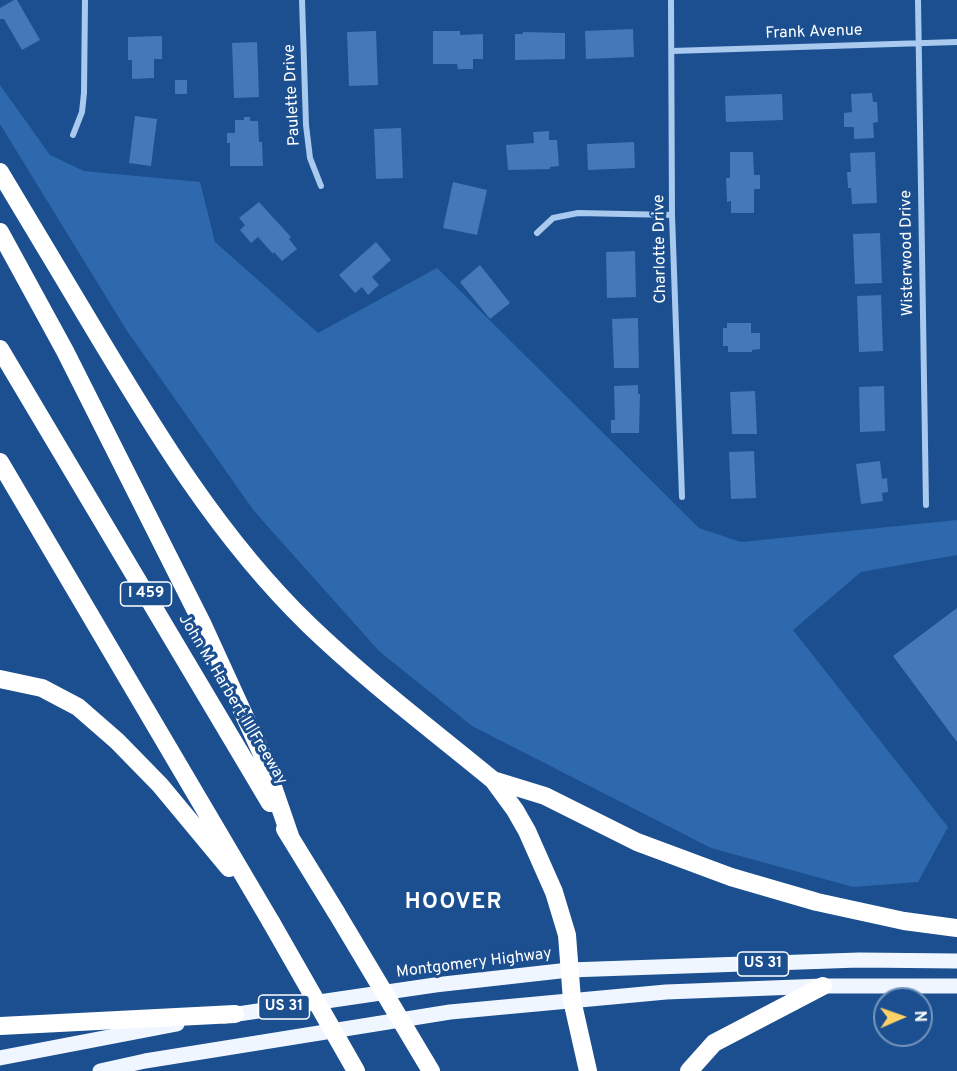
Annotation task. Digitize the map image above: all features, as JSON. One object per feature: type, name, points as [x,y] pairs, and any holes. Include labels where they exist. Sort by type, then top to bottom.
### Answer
[{"type":"highway","points":[[0,172],[139,405],[193,488],[221,526],[308,625],[493,780],[515,810],[527,831],[554,892],[567,935],[572,1000],[588,1071]]},
{"type":"highway","points":[[0,232],[65,351],[202,623],[261,752],[291,839]]},
{"type":"highway","name":"John M. Harbert III Freeway","points":[[0,349],[431,1071]]},
{"type":"highway","points":[[0,462],[267,915],[356,1071]]},
{"type":"highway","points":[[0,679],[42,688],[69,702],[117,741],[160,785],[267,915]]},
{"type":"highway","points":[[493,780],[545,796],[636,842],[730,877],[817,902],[904,921],[957,928]]},
{"type":"highway","points":[[689,1071],[714,1043],[823,986]]},
{"type":"highway","points":[[0,1026],[235,1014]]},
{"type":"main road","name":"Montgomery Highway","points":[[0,1058],[137,1030],[235,1014],[435,985],[569,970],[860,960],[957,961]]},
{"type":"main road","name":"US 31","points":[[100,1071],[450,1012],[666,992],[823,986],[957,986]]},
{"type":"street","points":[[73,135],[82,112],[84,93],[85,0]]},
{"type":"street","name":"Paulette Drive","points":[[302,0],[306,125],[310,158],[321,186]]},
{"type":"street","name":"Charlotte Drive","points":[[671,0],[672,215],[682,497]]},
{"type":"street","name":"Wisterwood Drive","points":[[918,0],[926,505]]},
{"type":"street","name":"Frank Avenue","points":[[672,51],[957,42]]},
{"type":"street","points":[[537,233],[553,218],[578,213],[672,215]]},
{"type":"shaded area","points":[[0,85],[50,155],[84,171],[200,182],[215,242],[318,333],[437,268],[699,528],[741,542],[957,520],[957,555],[861,572],[793,630],[948,827],[918,882],[853,887],[711,848],[472,726],[379,651],[254,511],[127,331],[0,124]]},
{"type":"building","points":[[17,0],[40,40],[22,50],[4,19],[0,19],[0,8]]},
{"type":"building","points":[[633,29],[634,57],[586,59],[585,31]]},
{"type":"building","points":[[376,31],[378,85],[349,86],[347,32]]},
{"type":"building","points":[[433,31],[460,31],[460,35],[483,34],[483,59],[473,59],[473,69],[458,69],[457,64],[433,64]]},
{"type":"building","points":[[523,32],[565,33],[565,59],[515,60],[515,34],[523,34]]},
{"type":"building","points":[[162,36],[162,59],[154,59],[154,78],[132,79],[132,60],[128,60],[128,37]]},
{"type":"building","points":[[257,42],[259,97],[234,98],[232,43]]},
{"type":"building","points":[[175,80],[187,80],[187,94],[175,94]]},
{"type":"building","points":[[872,93],[873,102],[877,102],[878,122],[873,123],[874,138],[854,139],[854,127],[844,127],[844,113],[852,112],[851,94]]},
{"type":"building","points":[[782,94],[783,120],[726,122],[725,96]]},
{"type":"building","points":[[135,116],[157,119],[151,166],[129,163]]},
{"type":"building","points":[[244,117],[250,117],[250,121],[258,121],[263,166],[230,166],[230,143],[227,143],[227,133],[235,133],[235,120],[244,120]]},
{"type":"building","points":[[401,128],[403,178],[376,179],[374,129]]},
{"type":"building","points":[[549,131],[549,140],[557,140],[559,166],[550,167],[550,169],[508,170],[506,145],[534,143],[533,132]]},
{"type":"building","points":[[634,142],[635,168],[588,170],[587,144]]},
{"type":"building","points":[[730,152],[753,152],[754,175],[760,175],[760,189],[754,189],[754,213],[731,213],[731,201],[727,202],[726,178],[730,178]]},
{"type":"building","points":[[875,152],[877,203],[852,204],[847,172],[851,172],[850,153]]},
{"type":"building","points":[[453,182],[487,190],[477,235],[443,228]]},
{"type":"building","points":[[259,202],[291,237],[289,239],[297,249],[282,261],[258,237],[251,243],[240,230],[245,225],[239,218]]},
{"type":"building","points":[[880,233],[882,283],[855,284],[853,234]]},
{"type":"building","points":[[376,242],[391,260],[372,277],[379,285],[368,295],[362,287],[355,293],[339,275]]},
{"type":"building","points":[[635,251],[636,297],[607,298],[606,252]]},
{"type":"building","points":[[480,265],[510,303],[490,319],[460,282]]},
{"type":"building","points":[[881,295],[883,351],[859,352],[857,296]]},
{"type":"building","points":[[638,318],[639,368],[614,368],[612,319]]},
{"type":"building","points":[[727,323],[751,323],[751,333],[760,333],[760,349],[752,350],[752,352],[728,352],[728,346],[723,346],[723,328],[727,328]]},
{"type":"building","points":[[638,385],[638,394],[640,394],[639,433],[611,433],[611,420],[615,420],[614,386]]},
{"type":"building","points":[[884,386],[885,431],[860,432],[859,387]]},
{"type":"building","points":[[755,391],[757,434],[732,434],[730,392]]},
{"type":"building","points":[[754,451],[756,498],[731,499],[729,452]]},
{"type":"building","points":[[880,461],[882,479],[887,478],[888,492],[882,493],[883,501],[861,504],[856,464]]},
{"type":"building","points":[[957,608],[957,742],[893,656]]},
{"type":"district","name":"HOOVER","points":[[454,904]]}]
